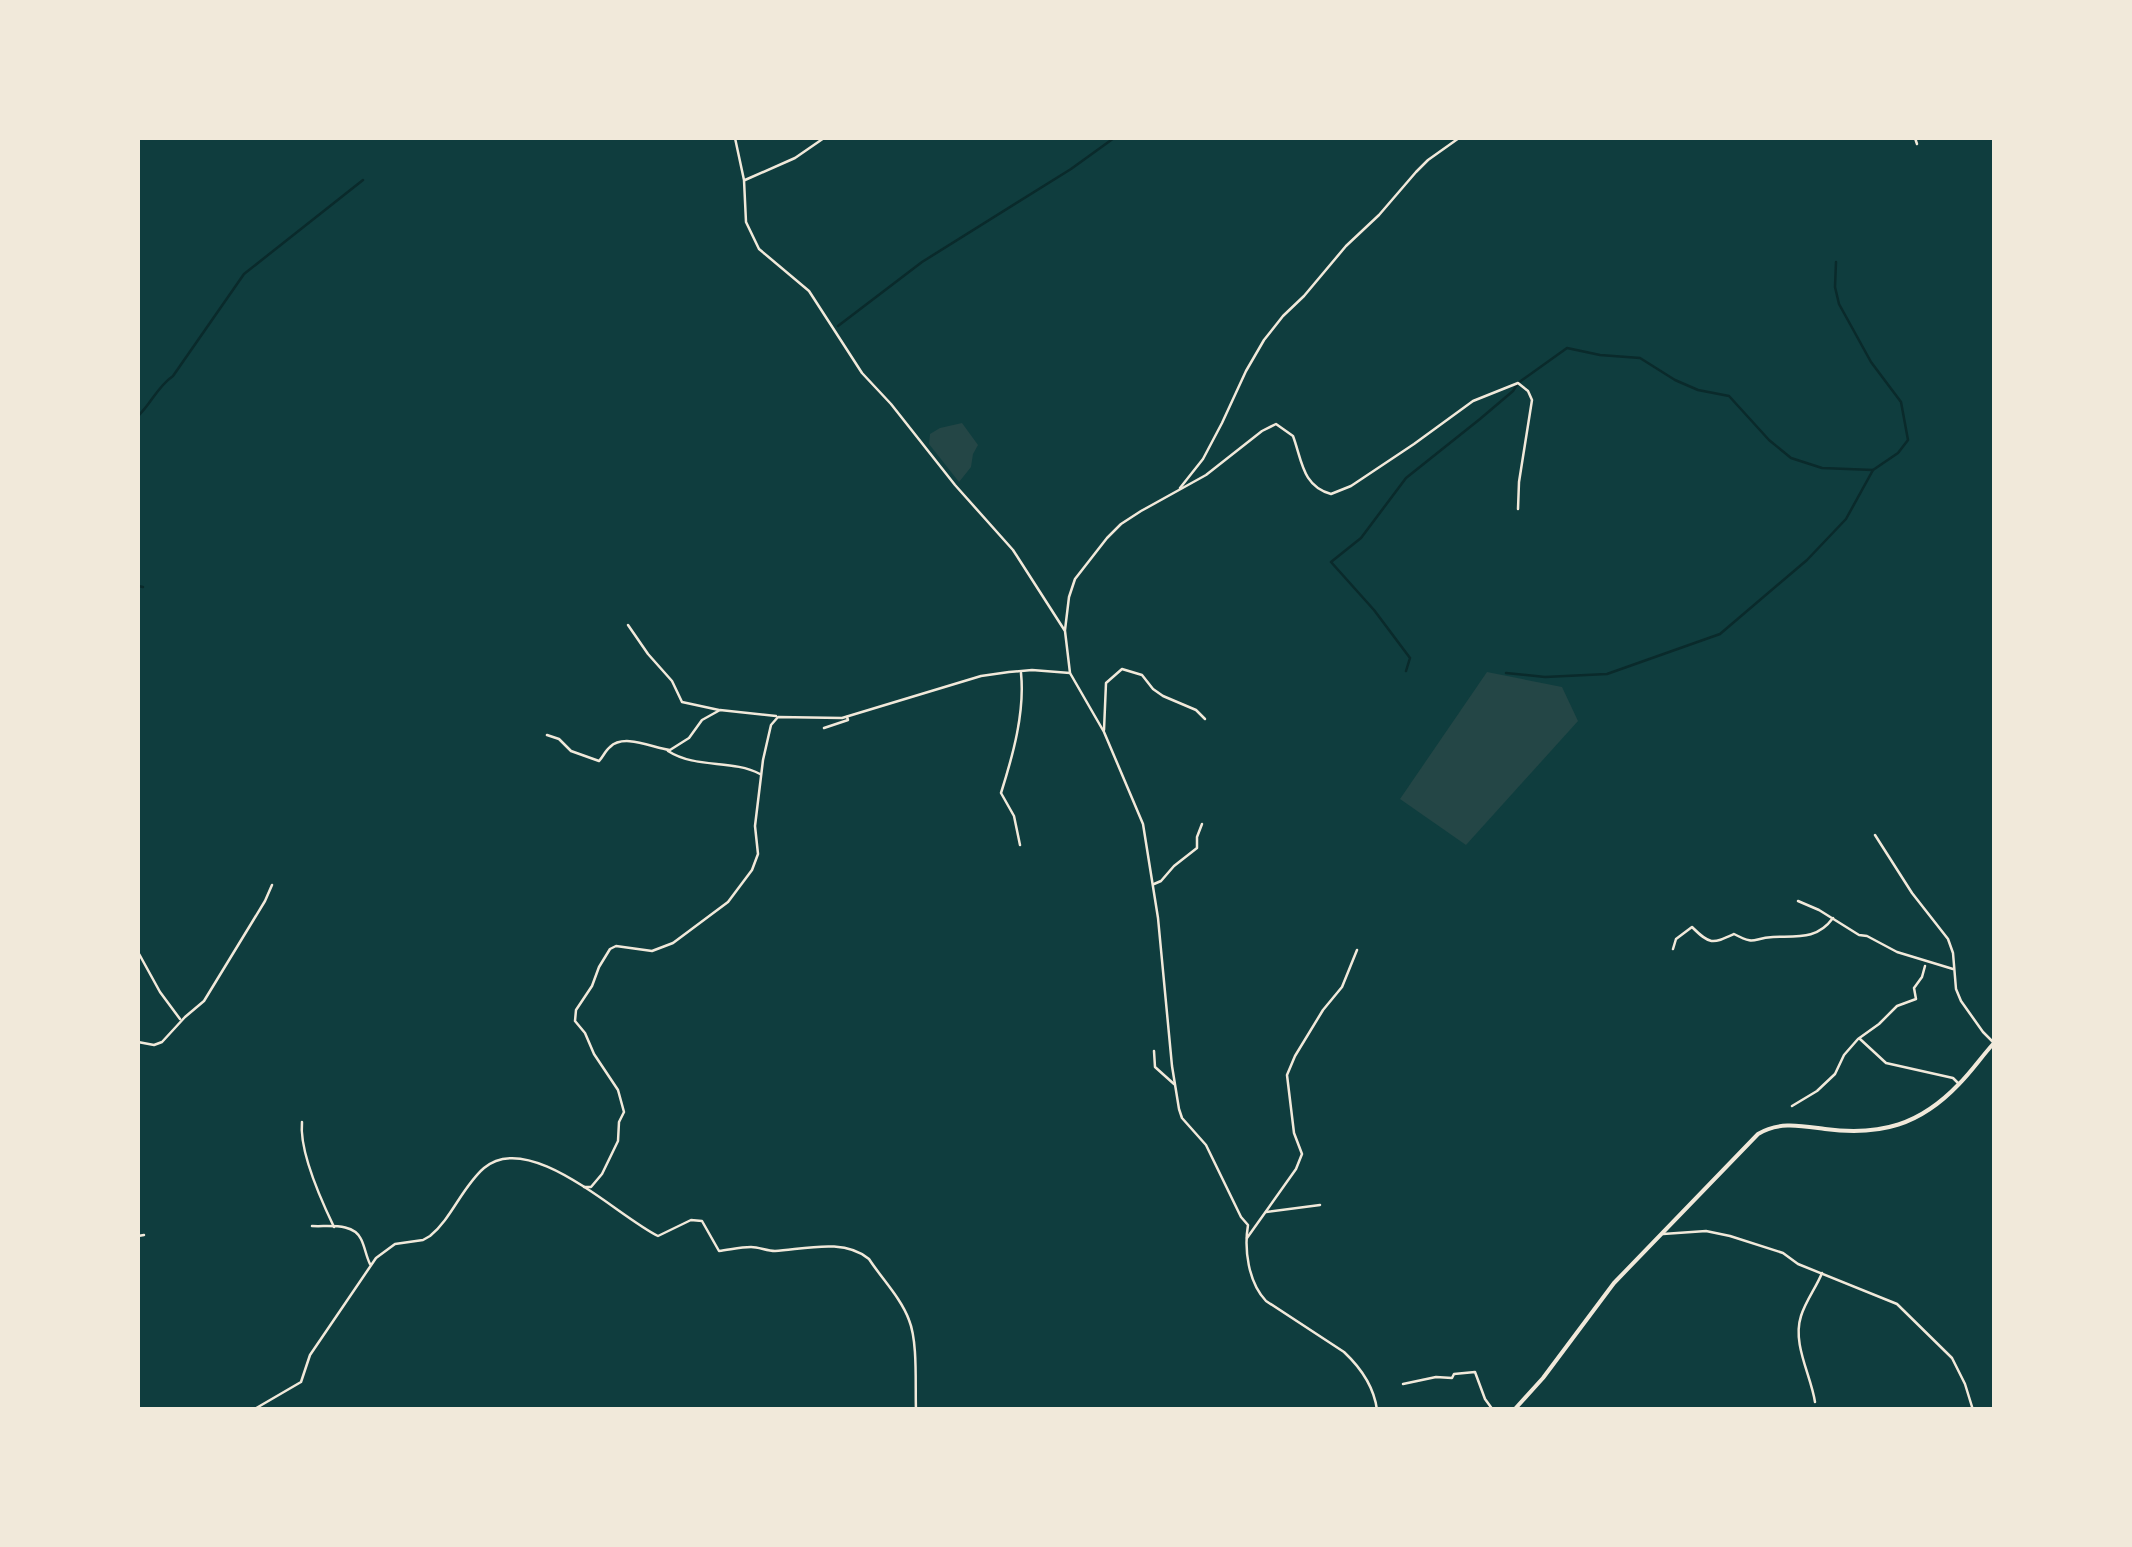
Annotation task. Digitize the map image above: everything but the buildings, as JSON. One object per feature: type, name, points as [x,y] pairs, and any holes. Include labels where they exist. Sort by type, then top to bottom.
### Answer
[{"type":"street","points":[[735,138],[744,180],[746,222],[759,250],[809,290],[849,356],[1013,550],[1065,631]]},
{"type":"street","points":[[744,180],[795,158],[824,138]]},
{"type":"street","points":[[1178,490],[1203,459],[1246,371],[1283,316],[1416,172],[1459,138]]},
{"type":"street","points":[[1916,138],[1916,144]]},
{"type":"street","points":[[1377,1410],[1371,1386],[1344,1352],[1258,1293],[1246,1239],[1248,1225],[1206,1146],[1182,1118],[1143,824],[1104,732],[1070,673],[1065,631],[1069,597],[1085,563],[1121,524],[1206,475],[1262,430],[1276,424],[1293,436],[1302,469],[1312,485],[1325,493],[1338,493],[1473,402],[1515,383],[1524,386],[1532,400],[1518,509]]},
{"type":"street","points":[[628,626],[672,681],[682,702],[720,710],[778,716],[847,716],[981,676],[1021,671],[1070,673]]},
{"type":"street","points":[[1104,732],[1106,683],[1122,669],[1142,675],[1163,696],[1196,710],[1205,719]]},
{"type":"street","points":[[1020,845],[1014,816],[1001,793],[1014,747],[1023,691],[1021,671]]},
{"type":"street","points":[[666,750],[688,738],[702,720],[720,710]]},
{"type":"street","points":[[582,1188],[591,1187],[602,1174],[618,1141],[624,1112],[618,1090],[574,1021],[576,1010],[610,949],[616,946],[652,951],[673,943],[717,912],[743,884],[758,854],[755,826],[762,776],[768,735],[778,716]]},
{"type":"street","points":[[824,728],[848,720],[847,716]]},
{"type":"street","points":[[547,734],[593,761],[599,761],[618,742],[642,743],[678,757],[740,767],[762,776]]},
{"type":"street","points":[[1152,885],[1197,848],[1202,824]]},
{"type":"street","points":[[1514,1410],[1598,1300],[1748,1142],[1767,1128],[1785,1125],[1853,1132],[1906,1123],[1959,1084],[1994,1043],[1961,1002],[1948,939],[1875,836]]},
{"type":"street","points":[[138,1042],[162,1042],[204,1000],[272,886]]},
{"type":"street","points":[[1798,901],[1897,952],[1955,969]]},
{"type":"street","points":[[1673,949],[1676,939],[1692,927],[1711,941],[1722,941],[1734,934],[1752,942],[1775,937],[1804,938],[1825,928],[1833,918]]},
{"type":"street","points":[[1246,1239],[1296,1169],[1302,1154],[1294,1133],[1287,1075],[1323,1010],[1342,987],[1357,950]]},
{"type":"street","points":[[138,952],[166,1002],[181,1020]]},
{"type":"street","points":[[1792,1106],[1835,1074],[1844,1055],[1897,1006],[1916,999],[1914,988],[1925,966]]},
{"type":"street","points":[[1860,1038],[1886,1063],[1953,1078],[1959,1084]]},
{"type":"street","points":[[1154,1051],[1155,1066],[1175,1086]]},
{"type":"street","points":[[302,1122],[300,1137],[334,1227]]},
{"type":"street","points":[[253,1410],[301,1382],[310,1354],[376,1258],[395,1244],[423,1240],[436,1231],[480,1173],[504,1158],[530,1160],[571,1179],[658,1236],[691,1220],[702,1221],[719,1251],[837,1247],[862,1253],[910,1320],[916,1410]]},
{"type":"street","points":[[1264,1212],[1320,1205]]},
{"type":"street","points":[[312,1226],[354,1230],[371,1265]]},
{"type":"street","points":[[1661,1234],[1718,1232],[1776,1250],[1798,1264],[1891,1301],[1952,1358],[1973,1410]]},
{"type":"street","points":[[138,1236],[144,1235]]},
{"type":"street","points":[[1815,1402],[1801,1349],[1800,1324],[1822,1273]]},
{"type":"street","points":[[1403,1384],[1475,1372],[1493,1410]]},
{"type":"shaded area","points":[[962,423],[978,445],[971,467],[959,482],[929,444],[930,434]]},
{"type":"shaded area","points":[[1487,672],[1562,687],[1578,721],[1466,845],[1400,799]]},
{"type":"waterway","points":[[838,326],[922,262],[1114,138]]},
{"type":"waterway","points":[[138,416],[173,376],[244,274],[363,180]]},
{"type":"waterway","points":[[1506,673],[1545,677],[1607,674],[1720,634],[1807,560],[1846,519],[1873,470],[1898,453],[1908,440],[1901,402],[1871,362],[1839,304],[1836,262]]},
{"type":"waterway","points":[[1406,671],[1410,658],[1331,562],[1361,538],[1406,478],[1518,383],[1567,348],[1640,358],[1698,390],[1729,396],[1791,458],[1822,468],[1873,470]]},
{"type":"waterway","points":[[138,586],[143,587]]}]
